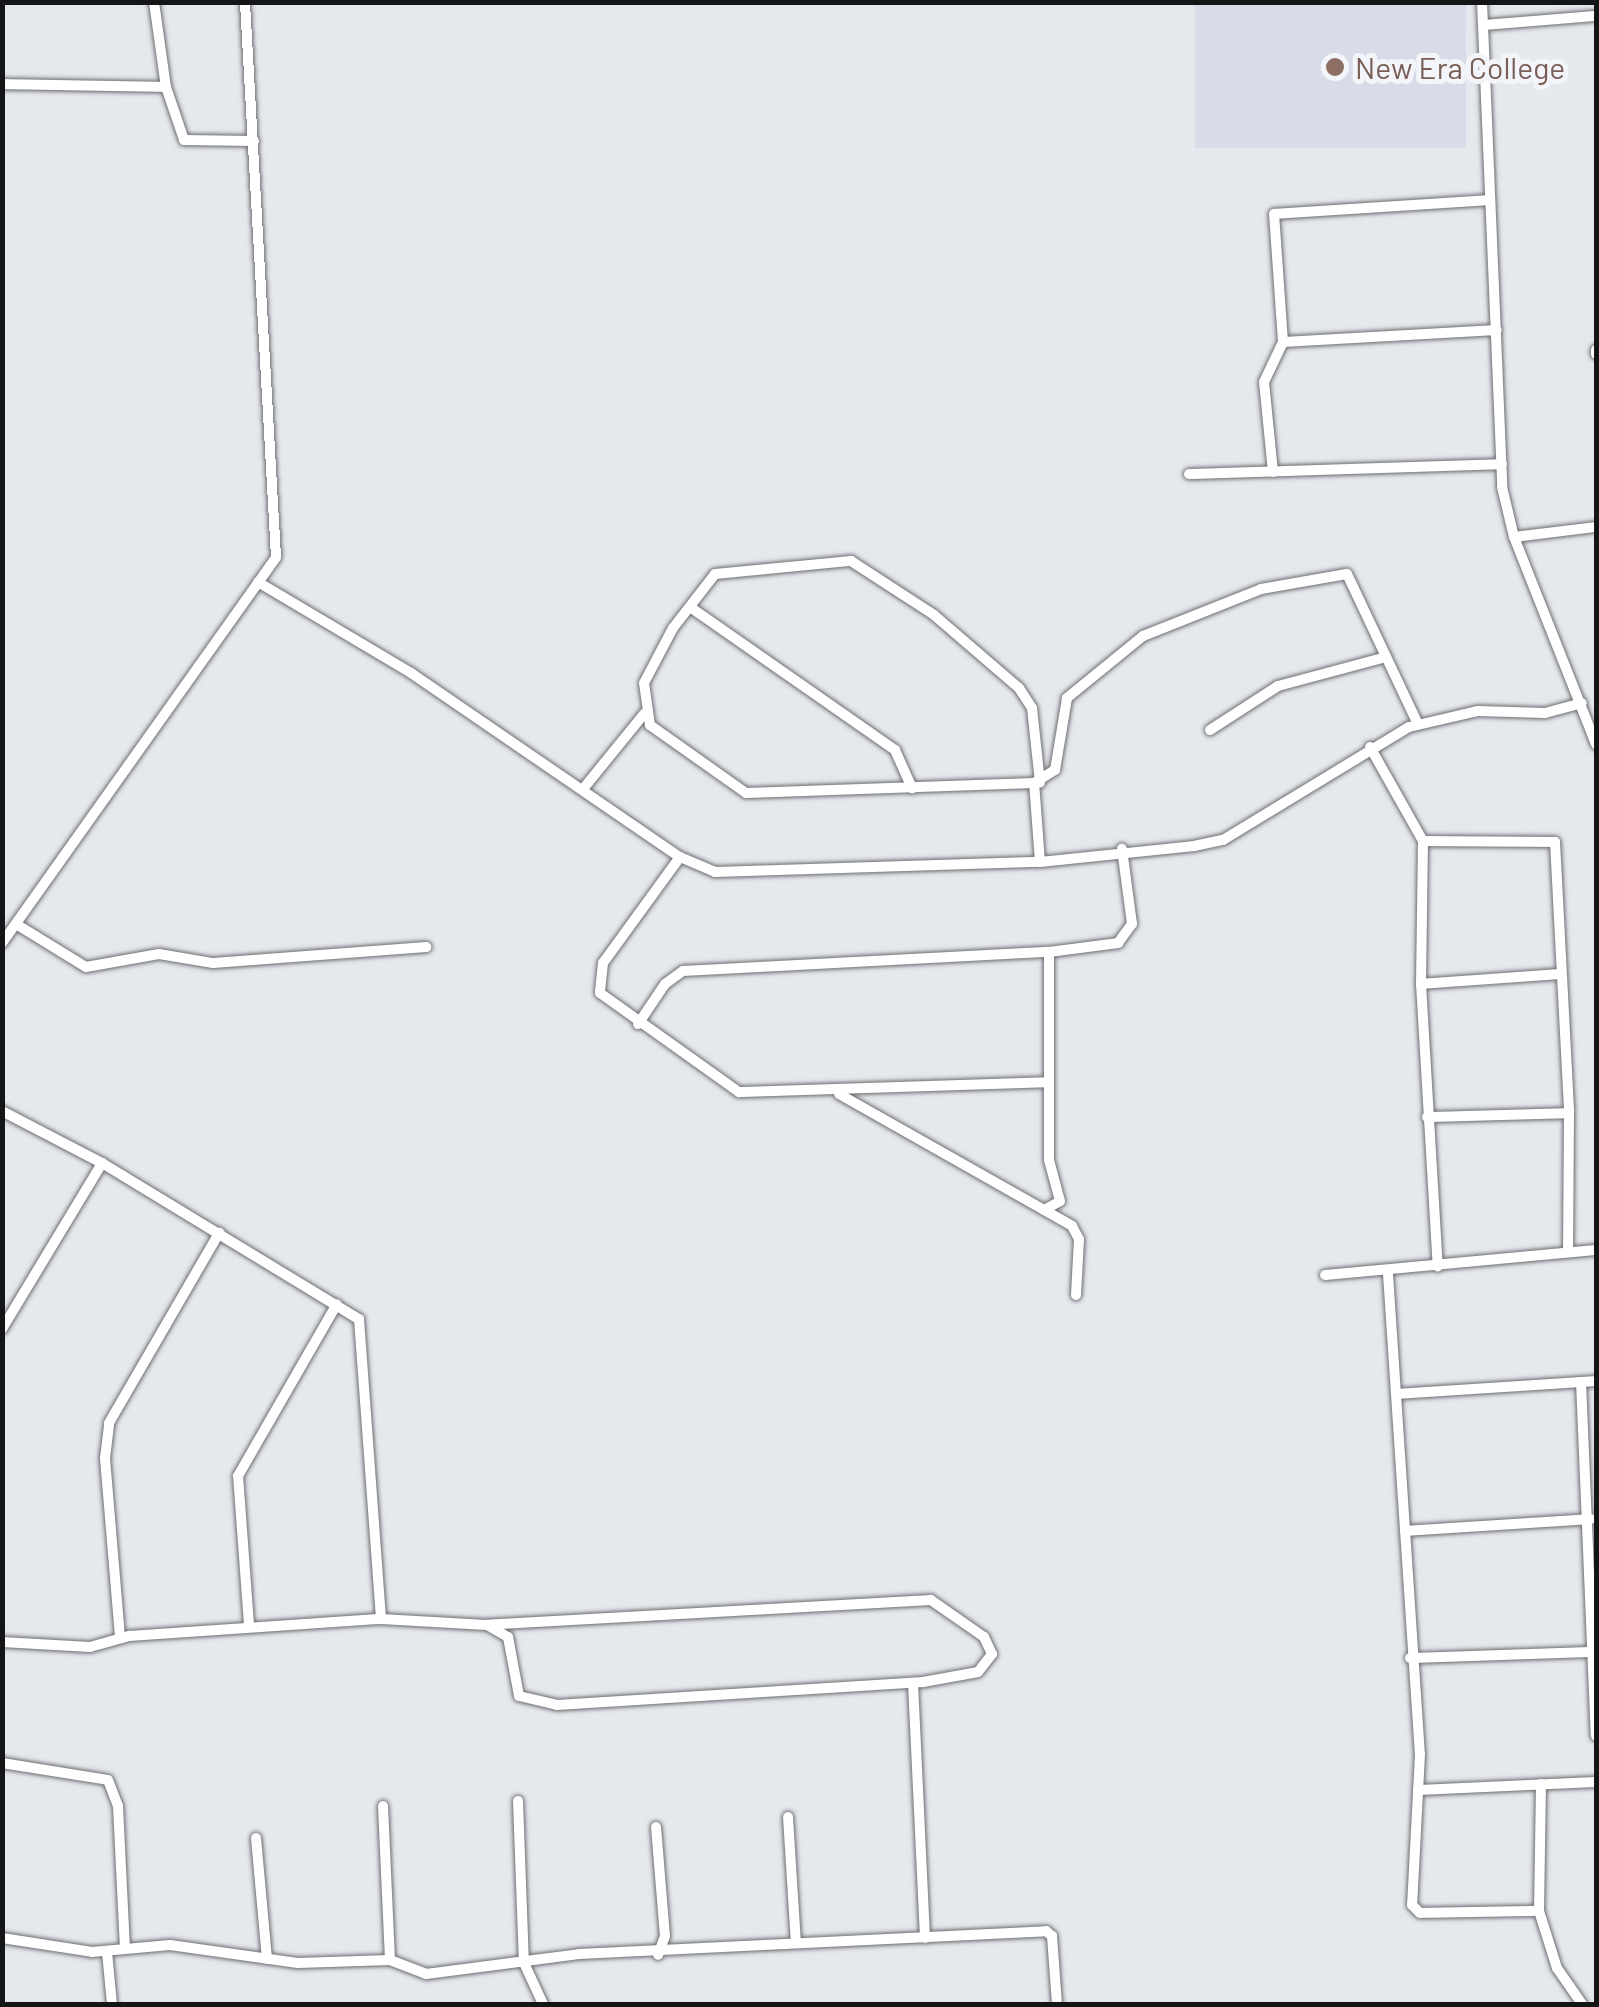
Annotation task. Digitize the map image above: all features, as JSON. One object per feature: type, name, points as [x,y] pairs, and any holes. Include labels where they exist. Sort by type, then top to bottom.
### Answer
[{"type":"street","points":[[154,2],[166,88],[184,140],[254,141]]},
{"type":"street","points":[[2,944],[276,557],[245,2]]},
{"type":"street","points":[[1482,2],[1502,464],[1514,537],[1596,744]]},
{"type":"street","points":[[1483,25],[1596,16]]},
{"type":"street","points":[[2,84],[166,88]]},
{"type":"street","points":[[1273,472],[1264,382],[1283,342],[1271,221],[1276,212],[1490,200]]},
{"type":"street","points":[[1283,342],[1497,330]]},
{"type":"street","points":[[1189,474],[1502,464]]},
{"type":"street","points":[[1514,537],[1596,527]]},
{"type":"street","points":[[583,789],[644,714],[644,683],[690,607],[724,569],[856,563],[934,615],[1020,688],[1032,708],[1040,862]]},
{"type":"street","points":[[644,714],[663,736],[746,792],[1037,783],[1055,770],[1062,708],[1080,686],[1143,636],[1261,590],[1347,574],[1418,724]]},
{"type":"street","points":[[258,582],[410,673],[680,856],[715,872],[1040,862],[1122,849],[1222,840],[1370,748],[1418,724],[1478,711],[1546,713],[1582,704]]},
{"type":"street","points":[[690,607],[896,750],[912,788]]},
{"type":"street","points":[[1210,730],[1278,686],[1386,657]]},
{"type":"street","points":[[1370,748],[1424,841],[1421,984],[1438,1266]]},
{"type":"street","points":[[1424,841],[1554,840],[1569,1114],[1568,1250]]},
{"type":"street","points":[[638,1024],[665,984],[683,972],[1050,952],[1118,942],[1130,931],[1122,849]]},
{"type":"street","points":[[680,856],[599,974],[606,1003],[738,1092],[837,1093],[1049,1082]]},
{"type":"street","points":[[16,924],[86,967],[159,954],[213,963],[426,947]]},
{"type":"street","points":[[1044,1210],[1060,1201],[1049,1160],[1050,952]]},
{"type":"street","points":[[1421,984],[1560,974]]},
{"type":"street","points":[[837,1093],[1044,1210],[1077,1233],[1076,1295]]},
{"type":"street","points":[[2,1112],[102,1163],[337,1304],[362,1327],[381,1619]]},
{"type":"street","points":[[1427,1118],[1569,1114]]},
{"type":"street","points":[[2,1329],[102,1163]]},
{"type":"street","points":[[120,1637],[105,1458],[110,1423],[219,1233]]},
{"type":"street","points":[[1325,1276],[1388,1274],[1568,1250],[1596,1250]]},
{"type":"street","points":[[1388,1274],[1418,1790],[1414,1910],[1539,1911]]},
{"type":"street","points":[[249,1625],[238,1476],[337,1304]]},
{"type":"street","points":[[1397,1394],[1596,1381]]},
{"type":"street","points":[[1580,1382],[1591,1520],[1596,1736]]},
{"type":"street","points":[[1405,1532],[1591,1520]]},
{"type":"street","points":[[2,1642],[76,1648],[120,1637],[249,1625],[381,1619],[487,1624],[938,1600],[984,1637],[990,1659],[970,1674],[913,1683],[532,1704],[515,1690],[508,1637],[487,1624]]},
{"type":"street","points":[[1410,1658],[1594,1644]]},
{"type":"street","points":[[913,1683],[925,1938]]},
{"type":"street","points":[[2,1763],[108,1780],[118,1806],[125,1949]]},
{"type":"street","points":[[1418,1790],[1596,1782]]},
{"type":"street","points":[[1541,1784],[1539,1911],[1556,1968],[1582,2004]]},
{"type":"street","points":[[518,1801],[524,1963],[543,2004]]},
{"type":"street","points":[[383,1806],[390,1960]]},
{"type":"street","points":[[788,1817],[796,1942]]},
{"type":"street","points":[[656,1827],[665,1936],[658,1955]]},
{"type":"street","points":[[256,1838],[266,1958]]},
{"type":"street","points":[[2,1938],[106,1952],[170,1945],[266,1958],[390,1960],[426,1974],[579,1954],[658,1955],[796,1942],[1050,1932],[1057,2004]]},
{"type":"street","points":[[665,1936],[680,1952]]},
{"type":"street","points":[[106,1952],[112,2004]]},
{"type":"shaded area","name":"New Era College","points":[[1195,3],[1466,3],[1466,148],[1195,148]]},
{"type":"place","name":"New Era College","points":[[1335,67]]}]
